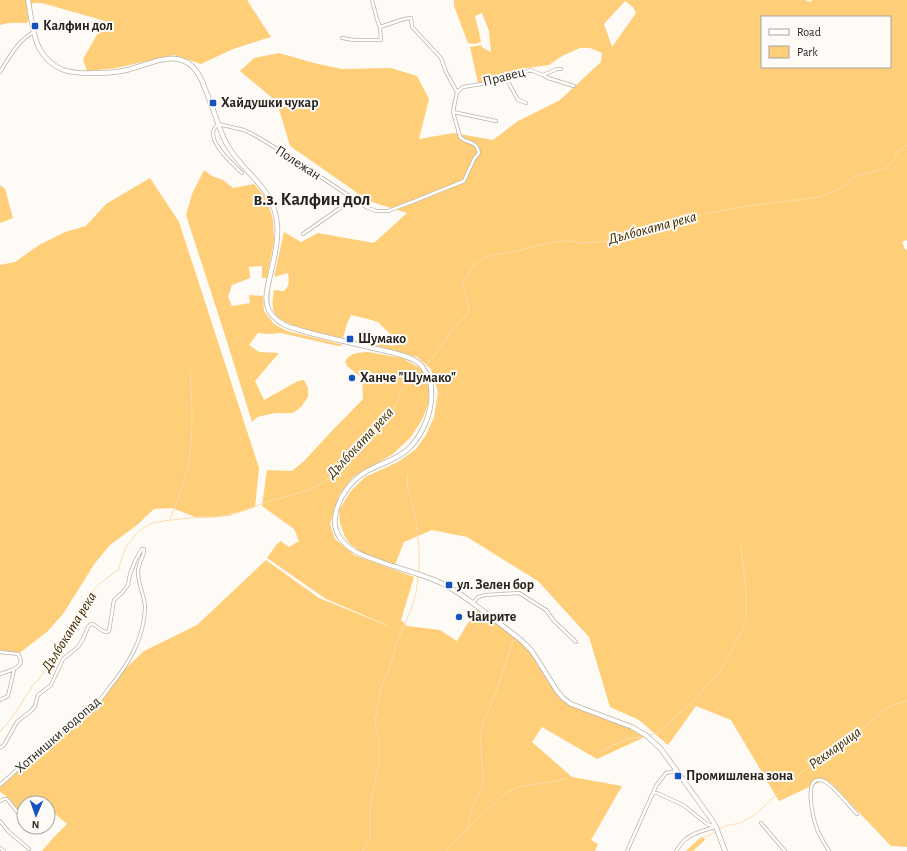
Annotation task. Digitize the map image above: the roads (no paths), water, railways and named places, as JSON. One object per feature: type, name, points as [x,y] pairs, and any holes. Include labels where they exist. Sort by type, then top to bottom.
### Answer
[{"type":"street","points":[[28,0],[38,45],[44,56],[53,65],[62,70],[72,73],[118,72],[169,58],[180,59],[194,67],[199,75],[227,145],[244,167],[261,185],[273,205],[277,221],[277,246],[269,282],[267,300],[268,308],[272,316],[279,322],[288,326],[324,337],[415,360],[426,372],[430,381],[432,394],[430,409],[420,433],[413,444],[406,451],[395,458],[372,468],[351,482],[337,508],[334,527],[346,546],[355,552],[385,564],[445,585],[461,594],[522,641],[531,650],[563,698],[572,704],[632,727],[647,736],[661,749],[712,820],[725,851]]},
{"type":"street","points":[[342,38],[380,41],[380,27],[372,0]]},
{"type":"street","points":[[380,27],[411,18],[412,27],[441,58],[446,72],[457,92],[453,112],[496,121]]},
{"type":"street","points":[[0,72],[15,48],[28,35],[34,32]]},
{"type":"street","points":[[543,75],[561,69]]},
{"type":"street","name":"Правец","points":[[457,92],[463,87],[507,80],[530,70],[553,80],[574,86]]},
{"type":"street","points":[[507,80],[518,100],[526,103]]},
{"type":"street","name":"Полежан","points":[[218,124],[244,130],[256,136],[366,207],[376,211],[388,211],[464,181],[474,159],[479,153],[478,147],[462,140],[460,137],[453,112]]},
{"type":"street","points":[[218,124],[214,129],[216,144],[242,173]]},
{"type":"street","points":[[303,234],[353,199]]},
{"type":"street","name":"Хотнишки водопад","points":[[0,748],[4,745],[22,716],[31,712],[35,706],[38,695],[51,685],[63,659],[78,647],[88,627],[91,624],[94,624],[104,632],[109,630],[114,600],[128,585],[130,574],[136,558],[142,549],[144,549],[144,554],[138,572],[144,598],[144,619],[135,649],[122,672],[101,698],[87,712],[75,718],[0,785]]},
{"type":"street","points":[[473,603],[478,597],[485,595],[519,593],[546,610],[554,621],[576,642]]},
{"type":"street","points":[[0,652],[18,654],[21,658],[19,667],[0,674]]},
{"type":"street","points":[[0,700],[8,696],[14,669]]},
{"type":"street","points":[[627,851],[656,786],[666,773],[677,771]]},
{"type":"street","points":[[829,851],[817,829],[812,808],[811,787],[814,783],[818,780],[824,781],[832,786],[858,814]]},
{"type":"street","points":[[654,793],[683,805],[717,830]]},
{"type":"street","points":[[0,801],[5,798],[7,799],[16,809]]},
{"type":"street","points":[[0,821],[8,832],[29,849]]},
{"type":"street","points":[[761,823],[785,851]]},
{"type":"street","points":[[676,851],[686,838],[693,834],[705,830],[717,830]]},
{"type":"street","points":[[0,848],[4,851]]},
{"type":"waterway","name":"Дълбоката река","points":[[424,367],[459,322],[468,314],[469,307],[462,283],[463,280],[473,266],[479,261],[492,255],[562,241],[582,243],[611,241],[677,223],[699,215],[741,207],[820,197],[845,186],[850,180],[857,176],[886,168],[893,161],[897,153],[907,145]]},
{"type":"waterway","name":"Дълбоката река","points":[[0,732],[15,713],[33,685],[41,677],[83,612],[93,591],[98,585],[118,570],[125,549],[136,534],[152,523],[198,517],[218,517],[246,510],[263,503],[309,490],[325,482],[342,458],[393,411],[402,389],[422,369]]},
{"type":"waterway","points":[[170,519],[178,500],[190,454],[192,420],[190,373]]},
{"type":"waterway","points":[[408,474],[408,488],[418,533],[419,572]]},
{"type":"waterway","points":[[650,735],[659,732],[693,701],[718,674],[743,628],[746,620],[746,591],[741,546]]},
{"type":"waterway","points":[[363,851],[370,838],[370,806],[379,763],[379,743],[375,722],[381,688],[389,669],[397,642],[411,610],[416,593],[418,577]]},
{"type":"waterway","points":[[468,828],[474,803],[482,787],[483,775],[480,735],[513,640]]},
{"type":"waterway","name":"Рекмарица","points":[[718,830],[725,826],[740,823],[753,816],[801,773],[857,733],[891,705],[907,701]]},
{"type":"waterway","points":[[597,753],[627,739],[641,737]]},
{"type":"waterway","points":[[446,851],[474,822],[507,792],[523,786],[557,781],[566,778]]},
{"type":"waterway","name":"Рекмарица","points":[[686,851],[698,840],[716,832]]},
{"type":"place","name":"Калфин дол","points":[[35,26]]},
{"type":"place","name":"Хайдушки чукар","points":[[213,103]]},
{"type":"place","name":"Шумако","points":[[350,339]]},
{"type":"place","name":"Ханче \"Шумако\"","points":[[352,378]]},
{"type":"place","name":"ул. Зелен бор","points":[[449,585]]},
{"type":"place","name":"Чаирите","points":[[459,617]]},
{"type":"place","name":"Промишлена зона","points":[[678,776]]},
{"type":"district","name":"в.з. Калфин дол","points":[[312,200]]}]
